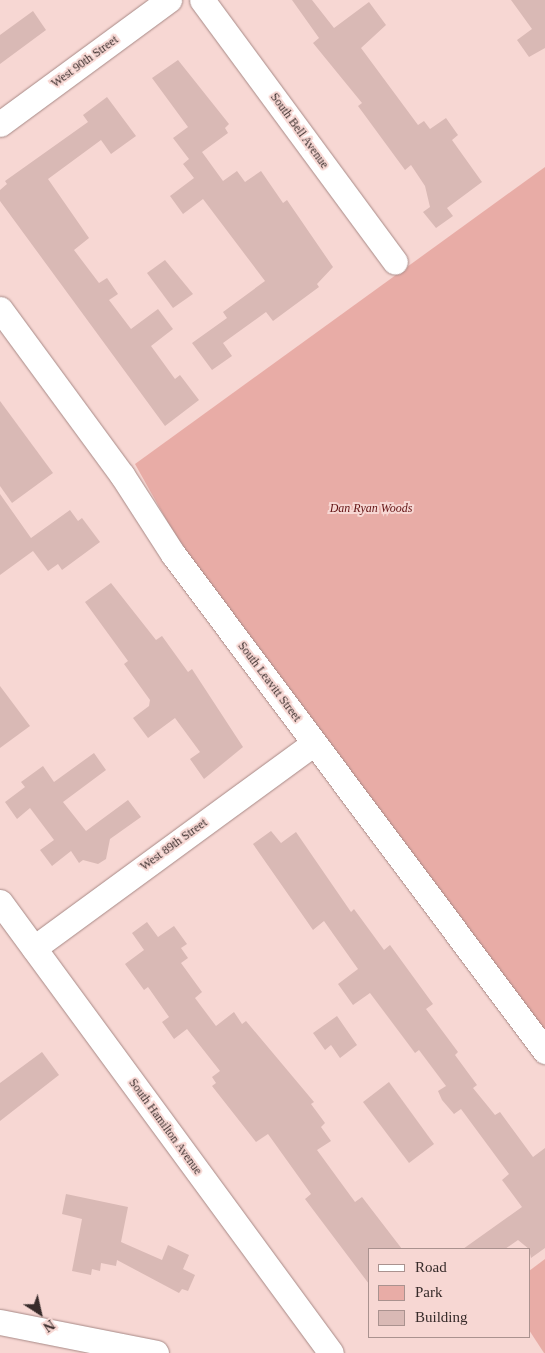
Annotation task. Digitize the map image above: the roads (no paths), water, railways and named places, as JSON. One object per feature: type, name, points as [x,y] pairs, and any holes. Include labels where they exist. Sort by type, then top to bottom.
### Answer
[{"type":"street","name":"West 90th Street","points":[[0,124],[169,0]]},
{"type":"street","name":"South Bell Avenue","points":[[202,0],[395,262]]},
{"type":"street","name":"South Leavitt Street","points":[[0,308],[122,475],[173,554],[545,1052]]},
{"type":"street","name":"West 89th Street","points":[[34,948],[314,742]]},
{"type":"street","name":"South Hamilton Avenue","points":[[0,902],[331,1353]]},
{"type":"street","points":[[0,1322],[156,1353]]},
{"type":"park label","name":"Dan Ryan Woods","points":[[371,509]]}]
